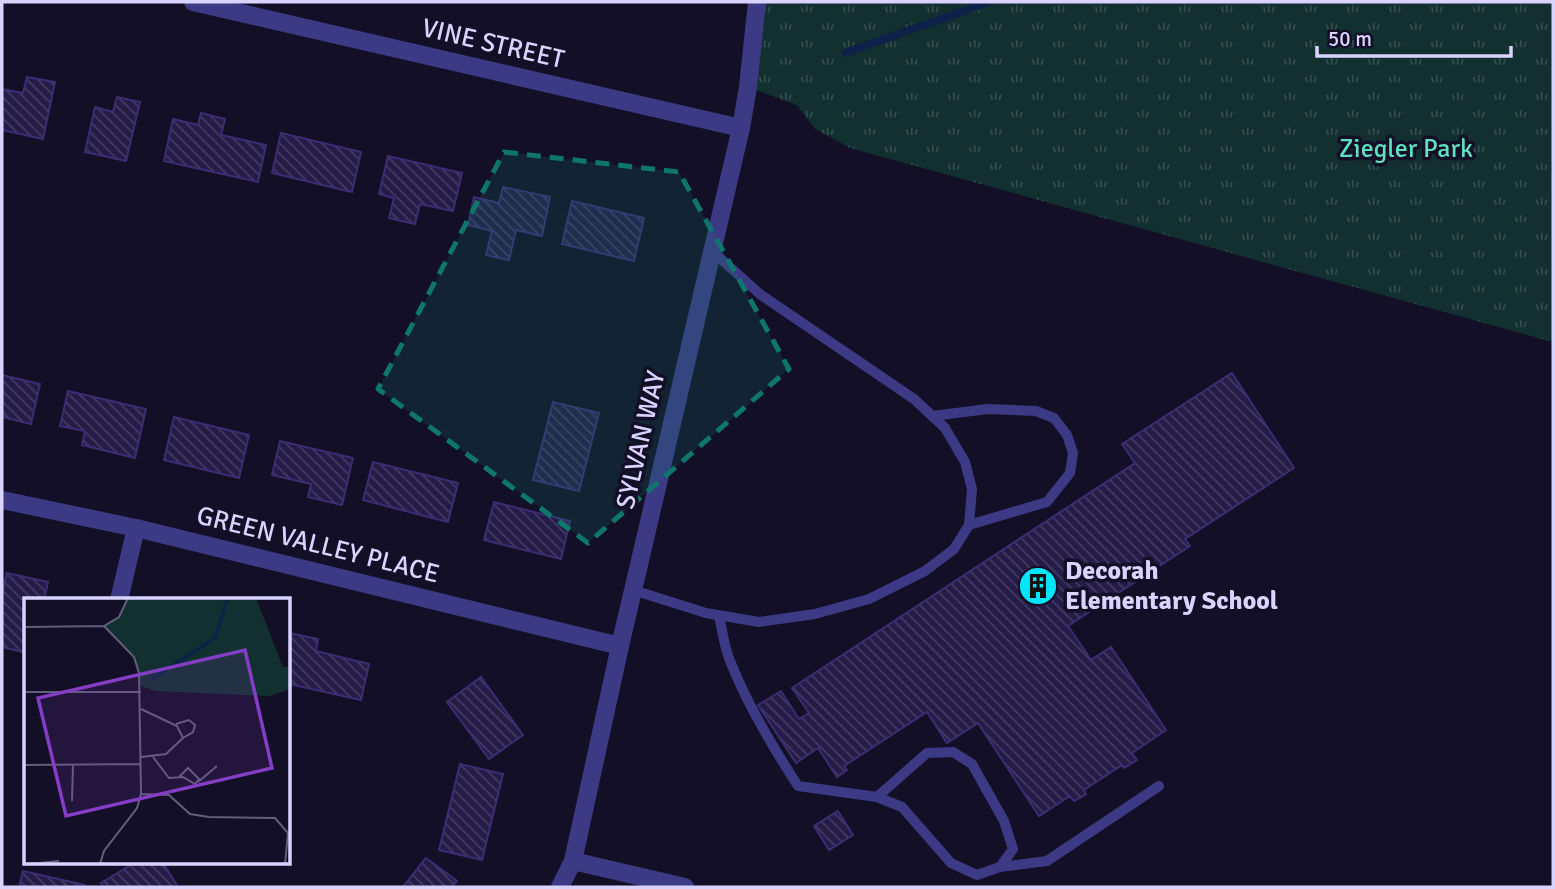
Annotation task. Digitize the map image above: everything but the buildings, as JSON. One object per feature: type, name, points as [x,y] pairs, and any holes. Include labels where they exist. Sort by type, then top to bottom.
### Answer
[{"type":"street","name":"VINE STREET","points":[[193,2],[741,128]]},
{"type":"street","name":"SYLVAN WAY","points":[[560,887],[573,861],[620,646],[741,128],[757,2]]},
{"type":"street","name":"GREEN VALLEY PLACE","points":[[2,500],[136,528],[620,646]]},
{"type":"street","points":[[119,598],[136,528]]},
{"type":"street","points":[[573,861],[685,887]]},
{"type":"lane","points":[[633,590],[719,616],[758,622],[815,614],[869,599],[925,571],[954,549],[969,525],[972,489],[965,462],[945,428],[914,399],[761,295],[713,252]]},
{"type":"lane","points":[[932,416],[988,410],[1036,411],[1054,418],[1067,435],[1073,453],[1070,474],[1047,502],[969,525]]},
{"type":"lane","points":[[719,616],[728,656],[743,689],[771,745],[798,786],[877,796],[902,807],[951,863],[977,875],[1000,867],[1047,862],[1159,786]]},
{"type":"lane","points":[[877,796],[927,753],[953,752],[972,764],[1004,821],[1013,849],[1000,867]]},
{"type":"highlighted area","points":[[504,152],[679,172],[789,369],[588,543],[378,389]]},
{"type":"green space","name":"Ziegler Park","points":[[757,2],[1553,2],[1553,342],[850,148],[815,129],[797,105],[748,87]]},
{"type":"waterway","points":[[845,53],[989,2]]},
{"type":"place","name":"Decorah Elementary School","points":[[1038,586]]}]
